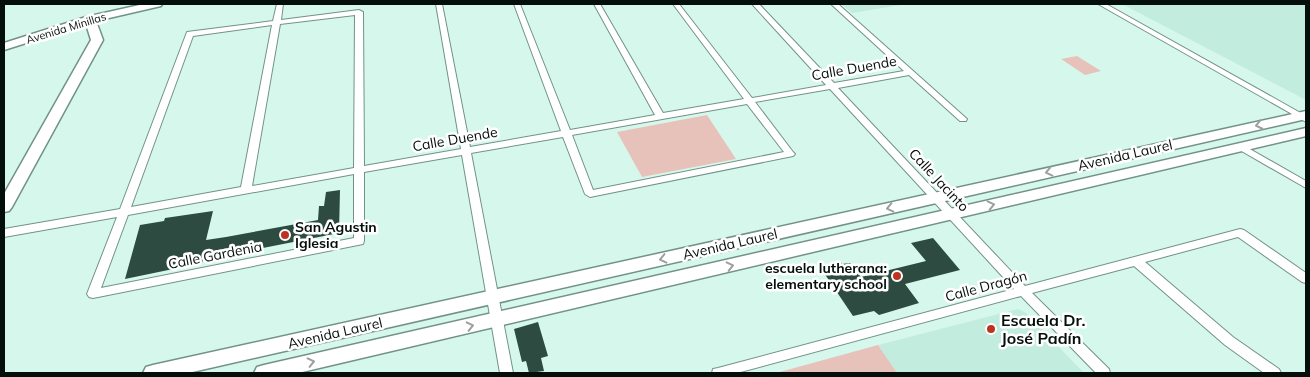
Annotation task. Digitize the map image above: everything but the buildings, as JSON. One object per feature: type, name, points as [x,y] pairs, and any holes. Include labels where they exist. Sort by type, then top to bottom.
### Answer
[{"type":"street","name":"Avenida Minillas","points":[[4,48],[90,19],[157,4]]},
{"type":"street","points":[[246,190],[280,4]]},
{"type":"street","points":[[439,4],[492,297],[508,373]]},
{"type":"street","points":[[517,4],[590,194],[790,154],[676,4]]},
{"type":"street","points":[[597,4],[660,116]]},
{"type":"street","name":"Calle Jacinto","points":[[755,4],[1023,291],[1104,373]]},
{"type":"street","points":[[834,4],[964,119]]},
{"type":"street","points":[[1101,4],[1305,116]]},
{"type":"street","points":[[124,211],[190,34],[359,12],[360,170]]},
{"type":"street","points":[[4,207],[97,40],[90,19]]},
{"type":"street","name":"Calle Duende","points":[[4,233],[911,72]]},
{"type":"street","name":"Avenida Laurel","points":[[154,373],[1305,116]]},
{"type":"street","name":"Avenida Laurel","points":[[264,373],[1306,132]]},
{"type":"street","points":[[1241,147],[1306,185]]},
{"type":"street","name":"Calle Gardenia","points":[[124,211],[93,294],[360,241],[360,170]]},
{"type":"street","name":"Calle Dragón","points":[[718,373],[1240,233],[1306,279]]},
{"type":"street","points":[[1136,261],[1229,342],[1274,373]]},
{"type":"shaded area","points":[[841,4],[907,4],[852,13]]},
{"type":"shaded area","points":[[1122,4],[1306,4],[1306,100]]},
{"type":"shaded area","points":[[1077,56],[1101,71],[1085,75],[1061,59]]},
{"type":"shaded area","points":[[707,115],[736,159],[642,177],[617,132]]},
{"type":"shaded area","name":"Escuela Dr. José Padín","points":[[1018,309],[1026,313],[1084,373],[897,373],[878,345]]},
{"type":"shaded area","points":[[878,345],[897,373],[776,373]]},
{"type":"place","name":"San Agustin Iglesia","points":[[285,235]]},
{"type":"place","name":"escuela lutherana: elementary school","points":[[897,276]]},
{"type":"place","name":"Escuela Dr. José Padín","points":[[991,329]]}]
